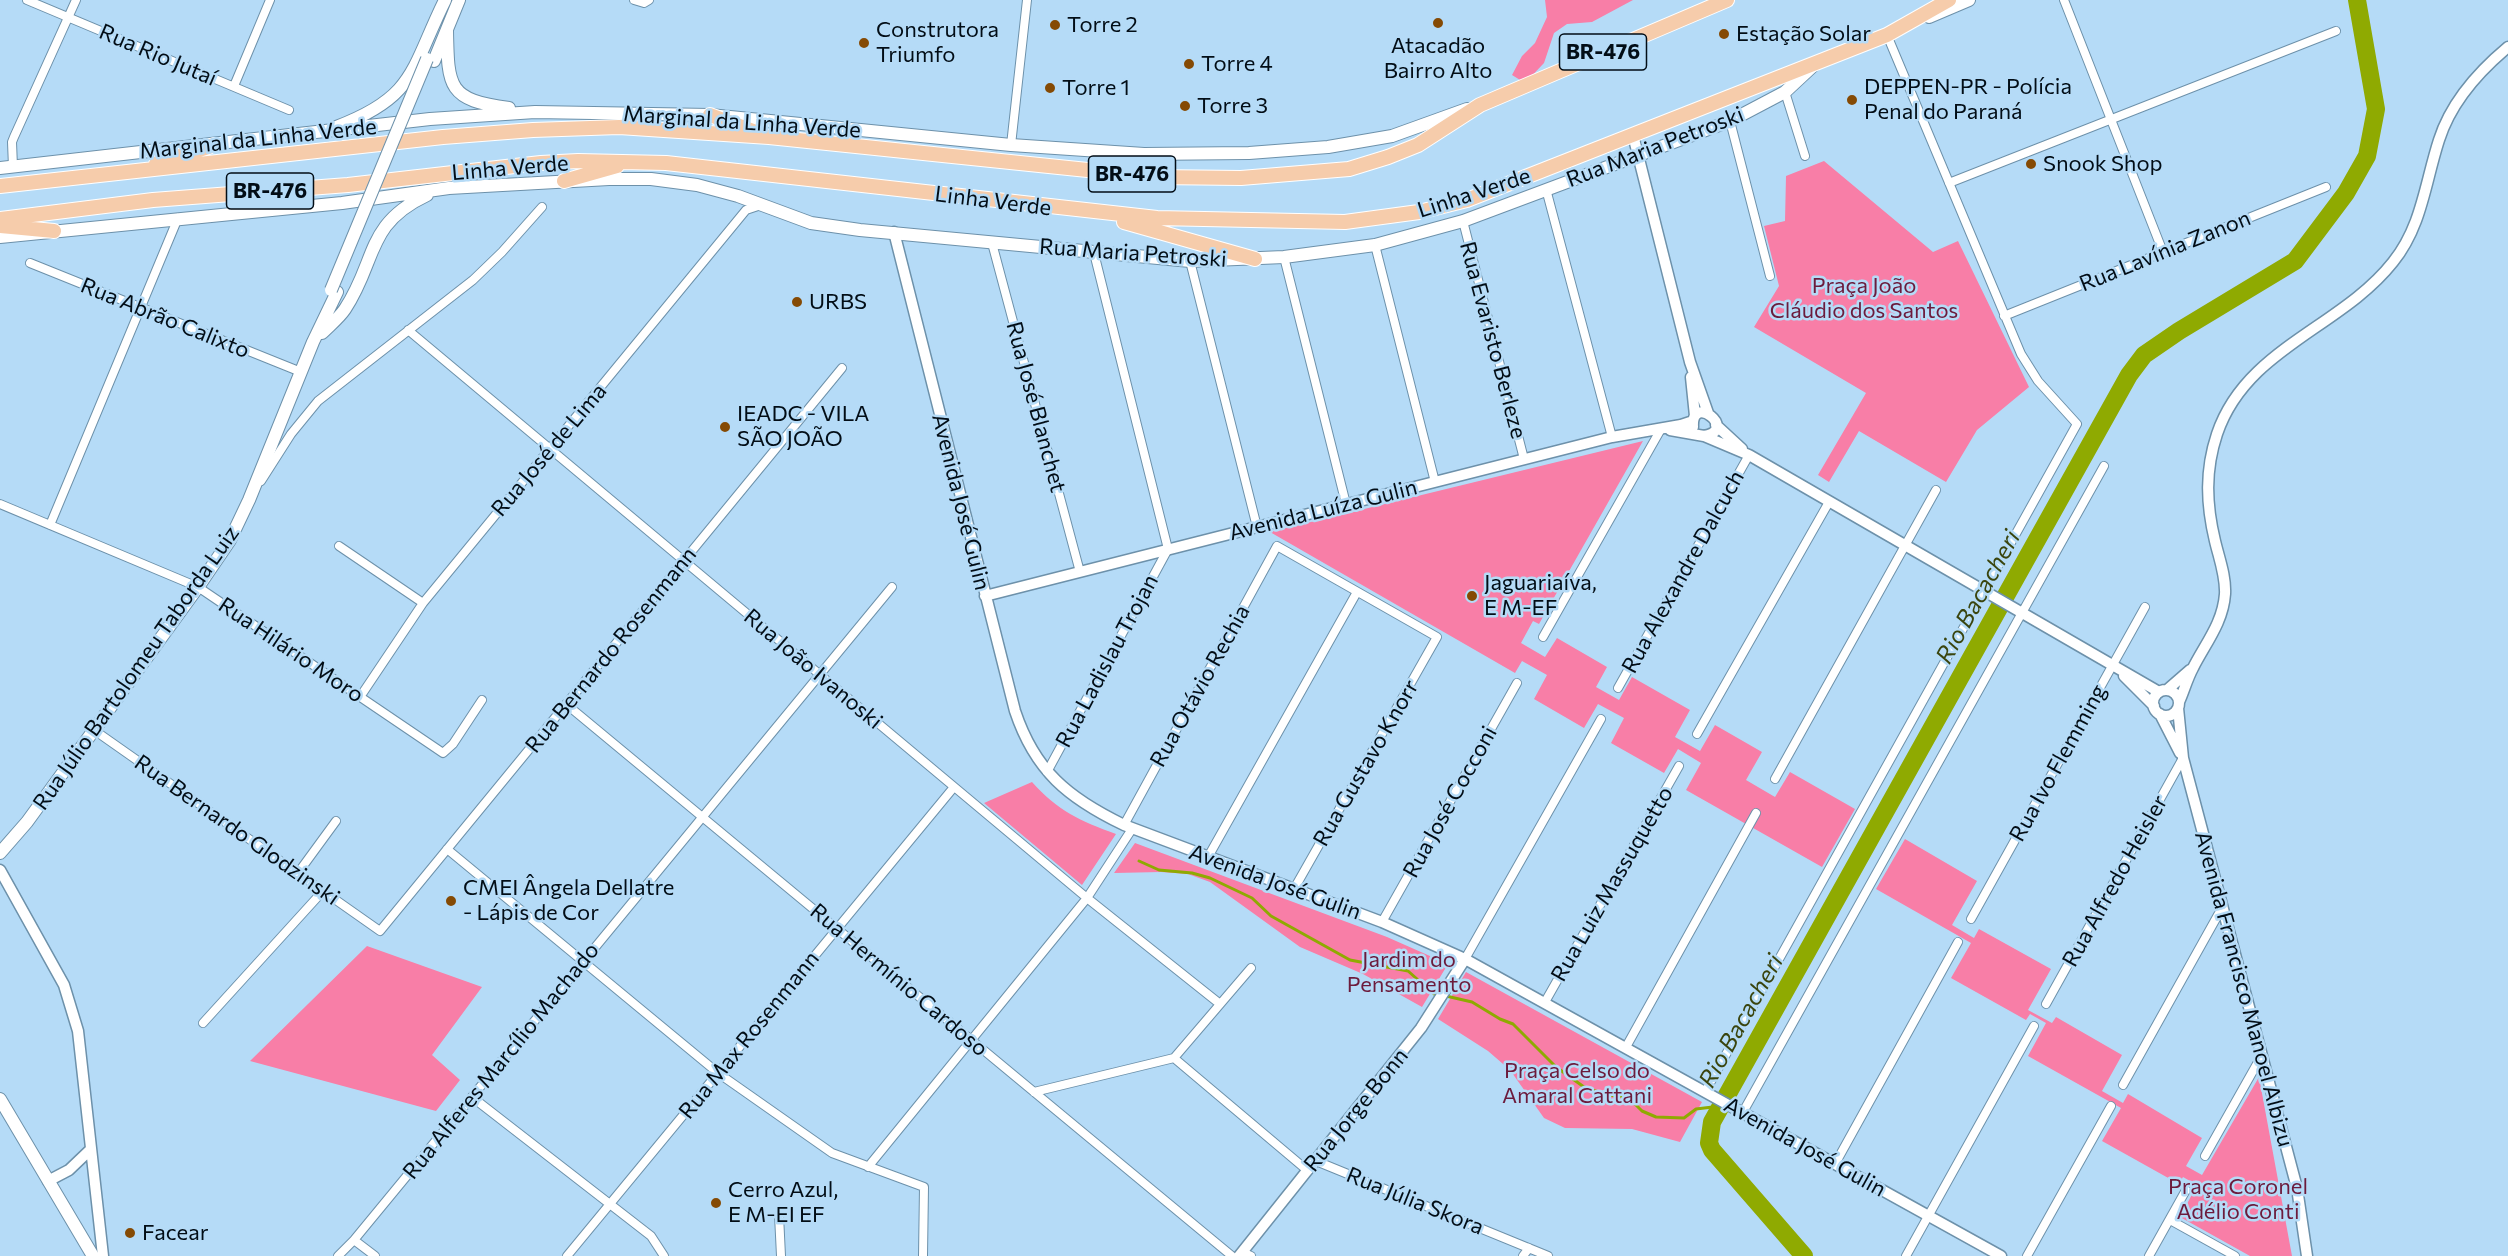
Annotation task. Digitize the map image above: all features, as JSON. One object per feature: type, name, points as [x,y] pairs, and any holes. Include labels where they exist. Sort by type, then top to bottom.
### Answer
[{"type":"highway","name":"Linha Verde","points":[[0,186],[443,137],[533,130],[620,127],[769,137],[1146,176],[1241,178],[1348,169],[1418,145],[1480,105],[1727,0]]},
{"type":"highway","name":"Linha Verde","points":[[0,219],[153,200],[348,185],[541,163],[630,162],[698,166],[1134,217],[1345,222],[1419,212],[1467,200],[1887,35],[1949,0]]},
{"type":"highway","points":[[710,115],[769,137]]},
{"type":"highway","points":[[129,173],[214,145]]},
{"type":"highway","points":[[564,181],[630,162]]},
{"type":"highway","points":[[0,182],[37,182]]},
{"type":"highway","points":[[1087,212],[1254,259]]},
{"type":"highway","points":[[0,226],[54,231]]},
{"type":"main road","points":[[319,133],[376,110],[398,92],[412,75],[445,0]]},
{"type":"main road","points":[[430,60],[452,0]]},
{"type":"main road","points":[[430,60],[447,30],[459,0]]},
{"type":"main road","points":[[1887,35],[1969,0]]},
{"type":"main road","points":[[447,30],[450,76],[460,94],[478,103],[535,112]]},
{"type":"main road","name":"Rua Júlio Bartolomeu Taborda Luiz","points":[[0,853],[17,835],[230,540],[249,500],[430,60]]},
{"type":"main road","name":"Rua Maria Petroski","points":[[738,196],[811,223],[992,243],[1190,261],[1284,257],[1375,245],[1462,221],[1730,121],[1785,92],[1817,62]]},
{"type":"main road","name":"Marginal da Linha Verde","points":[[0,168],[430,119],[535,112],[710,115],[1011,145],[1204,155],[1328,147],[1392,136],[1480,105]]},
{"type":"main road","points":[[313,342],[347,305],[376,239],[385,225],[411,203],[449,188],[564,181],[651,179],[706,187],[738,196]]},
{"type":"main road","name":"BR-476","points":[[0,237],[342,203],[449,188]]},
{"type":"main road","points":[[0,1099],[93,1256]]},
{"type":"street","name":"Rua Rio Jutaí","points":[[27,0],[289,110]]},
{"type":"street","points":[[13,167],[12,142],[76,0]]},
{"type":"street","points":[[234,86],[270,0]]},
{"type":"street","points":[[1011,145],[1027,0]]},
{"type":"street","points":[[2064,0],[2163,252]]},
{"type":"street","points":[[1949,183],[2336,31]]},
{"type":"street","points":[[1709,1094],[1987,593],[2077,424],[2029,367],[2004,316],[1887,35]]},
{"type":"street","points":[[2193,668],[2154,698],[2157,710],[2172,714],[2178,705],[2193,668],[2216,628],[2224,601],[2223,573],[2210,522],[2207,493],[2213,446],[2224,417],[2241,389],[2263,365],[2362,294],[2394,262],[2405,245],[2423,206],[2439,140],[2446,122],[2481,70],[2508,47]]},
{"type":"street","points":[[1785,92],[1805,156]]},
{"type":"street","points":[[1730,121],[1770,276]]},
{"type":"street","points":[[1633,135],[1690,362],[1708,413],[1714,418],[1716,425],[1714,432],[1701,436],[1693,429],[1690,362]]},
{"type":"street","name":"Rua Lavínia Zanon","points":[[2004,316],[2326,187]]},
{"type":"street","points":[[1546,189],[1612,437]]},
{"type":"street","points":[[738,196],[744,202],[746,210],[761,206]]},
{"type":"street","points":[[249,500],[309,410],[487,268],[542,207]]},
{"type":"street","name":"Rua José de Lima","points":[[360,697],[423,603],[746,210]]},
{"type":"street","points":[[50,525],[178,218]]},
{"type":"street","name":"Rua Evaristo Berleze","points":[[1462,221],[1524,459]]},
{"type":"street","name":"Avenida José Gulin","points":[[894,232],[1019,724],[1030,749],[1047,772],[1088,805],[1128,827],[1382,922],[1465,960],[1545,1002],[2001,1256]]},
{"type":"street","name":"Rua José Blanchet","points":[[992,243],[1080,572]]},
{"type":"street","points":[[1375,245],[1434,482]]},
{"type":"street","points":[[1094,253],[1168,549]]},
{"type":"street","points":[[1284,257],[1346,504]]},
{"type":"street","points":[[1190,261],[1257,527]]},
{"type":"street","name":"Rua Abrão Calixto","points":[[30,263],[301,372]]},
{"type":"street","name":"Rua João Ivanoski","points":[[408,330],[1087,898],[1220,1004]]},
{"type":"street","name":"Rua Bernardo Rosenmann","points":[[380,931],[843,368]]},
{"type":"street","points":[[1694,418],[1701,413],[1708,413]]},
{"type":"street","name":"Avenida Luíza Gulin","points":[[985,596],[1612,437],[1661,429],[1694,418]]},
{"type":"street","name":"Avenida Francisco Manoel Albizu","points":[[1716,425],[1749,455]]},
{"type":"street","points":[[1544,637],[1661,429]]},
{"type":"street","name":"Avenida Luíza Gulin","points":[[1661,429],[1701,436]]},
{"type":"street","name":"Avenida Francisco Manoel Albizu","points":[[1701,436],[1749,455],[2113,665],[2163,691]]},
{"type":"street","name":"Rua Alexandre Dalcuch","points":[[1618,688],[1749,455]]},
{"type":"street","points":[[1739,1110],[2018,610],[2104,466]]},
{"type":"street","points":[[1775,779],[1936,490]]},
{"type":"street","points":[[1697,734],[1829,502]]},
{"type":"street","name":"Rua Hilário Moro","points":[[0,504],[198,587],[443,753],[453,744],[482,700]]},
{"type":"street","points":[[339,546],[423,603]]},
{"type":"street","name":"Rua Otávio Rechia","points":[[868,1167],[1087,898],[1128,827],[1277,546],[1357,592]]},
{"type":"street","name":"Rua Ladislau Trojan","points":[[1047,772],[1168,549]]},
{"type":"street","name":"Rua Alferes Marcílio Machado","points":[[338,1256],[354,1240],[892,587]]},
{"type":"street","points":[[1208,857],[1357,592]]},
{"type":"street","name":"Rua Gustavo Knorr","points":[[1294,889],[1437,637],[1357,592]]},
{"type":"street","name":"Rua Ivo Flemming","points":[[1971,919],[2145,607]]},
{"type":"street","name":"Avenida Francisco Manoel Albizu","points":[[2113,665],[2157,710],[2183,758]]},
{"type":"street","name":"Rua José Cocconi","points":[[1382,922],[1517,683]]},
{"type":"street","points":[[2163,691],[2174,692],[2178,705]]},
{"type":"street","name":"Rua Hermínio Cardoso","points":[[566,704],[1034,1092],[1241,1255]]},
{"type":"street","name":"Avenida Francisco Manoel Albizu","points":[[2178,705],[2183,758],[2299,1198],[2307,1256]]},
{"type":"street","points":[[1465,960],[1601,719]]},
{"type":"street","name":"Rua Bernardo Glodzinski","points":[[94,730],[380,931]]},
{"type":"street","name":"Rua Alfredo Heisler","points":[[2046,1004],[2183,758]]},
{"type":"street","name":"Rua Luiz Massuquetto","points":[[1545,1002],[1679,766]]},
{"type":"street","name":"Rua Max Rosenmann","points":[[567,1256],[954,787]]},
{"type":"street","points":[[1626,1047],[1756,813]]},
{"type":"street","points":[[298,873],[336,821]]},
{"type":"street","points":[[447,849],[718,1073],[818,1144],[848,1160],[924,1187],[923,1256]]},
{"type":"street","points":[[0,870],[58,972],[69,999],[81,1043],[103,1256]]},
{"type":"street","points":[[202,1023],[323,891]]},
{"type":"street","points":[[2123,1085],[2223,906]]},
{"type":"street","points":[[1835,1164],[1958,942]]},
{"type":"street","name":"Rua Jorge Bonn","points":[[1241,1255],[1421,1028],[1465,960]]},
{"type":"street","points":[[1034,1092],[1174,1058],[1251,968]]},
{"type":"street","points":[[1906,1256],[2034,1026]]},
{"type":"street","points":[[2205,1156],[2262,1055]]},
{"type":"street","points":[[1174,1058],[1308,1171]]},
{"type":"street","points":[[472,1097],[651,1236],[664,1256]]},
{"type":"street","points":[[2027,1256],[2111,1106]]},
{"type":"street","points":[[48,1181],[69,1170],[91,1149]]},
{"type":"street","name":"Rua Júlia Skora","points":[[1316,1161],[1526,1252],[1548,1256]]},
{"type":"street","points":[[2149,1256],[2186,1190]]},
{"type":"street","points":[[779,1215],[781,1256]]},
{"type":"street","points":[[2170,1220],[2235,1256]]},
{"type":"street","points":[[354,1240],[375,1256]]},
{"type":"green space","points":[[1545,0],[1633,0],[1592,22],[1567,24],[1554,33],[1544,63],[1525,83],[1512,75],[1522,56],[1535,43],[1547,17]]},
{"type":"green space","name":"Praça João Cláudio dos Santos","points":[[1824,161],[1933,252],[1958,241],[2029,387],[1977,430],[1946,482],[1859,431],[1829,482],[1818,475],[1866,393],[1754,327],[1779,286],[1764,226],[1785,221],[1786,176]]},
{"type":"green space","points":[[1643,441],[1539,624],[1533,621],[1521,643],[1545,657],[1557,638],[1607,667],[1596,687],[1619,700],[1632,677],[1690,710],[1675,737],[1700,751],[1715,725],[1762,752],[1746,780],[1775,797],[1790,772],[1855,809],[1822,867],[1686,790],[1701,763],[1678,749],[1664,773],[1611,743],[1624,718],[1598,704],[1584,728],[1534,699],[1547,675],[1522,661],[1515,673],[1270,532]]},
{"type":"green space","points":[[1032,782],[1051,801],[1070,814],[1116,834],[1082,885],[984,803]]},
{"type":"green space","name":"Praça Coronel Adélio Conti","points":[[1905,839],[1977,881],[1952,925],[1974,938],[1979,929],[2051,969],[2028,1010],[2052,1023],[2056,1017],[2122,1055],[2102,1091],[2123,1103],[2128,1094],[2202,1138],[2186,1166],[2202,1175],[2259,1077],[2292,1256],[2250,1256],[2180,1217],[2197,1185],[2183,1177],[2179,1184],[2102,1141],[2121,1108],[2028,1056],[2046,1023],[2030,1014],[2026,1020],[1951,978],[1971,943],[1876,889]]},
{"type":"green space","name":"Jardim do Pensamento","points":[[1135,843],[1387,937],[1448,964],[1422,1007],[1363,974],[1300,947],[1210,882],[1188,874],[1114,873]]},
{"type":"green space","points":[[367,946],[482,987],[432,1055],[460,1080],[436,1111],[250,1061]]},
{"type":"green space","name":"Praça Celso do Amaral Cattani","points":[[1466,972],[1702,1102],[1680,1142],[1632,1129],[1565,1128],[1544,1118],[1510,1070],[1488,1051],[1438,1019]]},
{"type":"waterway","name":"Rio Bacacheri","points":[[1804,1256],[1712,1150],[1709,1143],[1712,1122],[2129,375],[2144,355],[2179,331],[2295,261],[2346,193],[2367,156],[2376,109],[2357,0]]},
{"type":"waterway","points":[[1139,861],[1159,870],[1192,873],[1210,878],[1252,898],[1271,916],[1350,960],[1408,971],[1434,994],[1439,995]]},
{"type":"waterway","points":[[1446,996],[1472,1002],[1513,1024],[1556,1067],[1584,1087],[1607,1095],[1628,1097],[1642,1111],[1656,1117],[1684,1118],[1696,1109],[1721,1106]]},
{"type":"place","name":"Atacadão Bairro Alto","points":[[1438,23]]},
{"type":"place","name":"Torre 2","points":[[1055,25]]},
{"type":"place","name":"Estação Solar","points":[[1724,34]]},
{"type":"place","name":"Construtora Triumfo","points":[[864,43]]},
{"type":"place","name":"Torre 4","points":[[1189,64]]},
{"type":"place","name":"Torre 1","points":[[1050,88]]},
{"type":"place","name":"DEPPEN-PR - Polícia Penal do Paraná","points":[[1852,100]]},
{"type":"place","name":"Torre 3","points":[[1185,106]]},
{"type":"place","name":"Snook Shop","points":[[2031,164]]},
{"type":"place","name":"URBS","points":[[797,302]]},
{"type":"place","name":"IEADC - VILA SÃO JOÃO","points":[[725,427]]},
{"type":"place","name":"Jaguariaíva, E M-EF","points":[[1472,596]]},
{"type":"place","name":"CMEI Ângela Dellatre - Lápis de Cor","points":[[451,901]]},
{"type":"place","name":"Cerro Azul, E M-EI EF","points":[[716,1203]]},
{"type":"place","name":"Facear","points":[[130,1233]]}]
